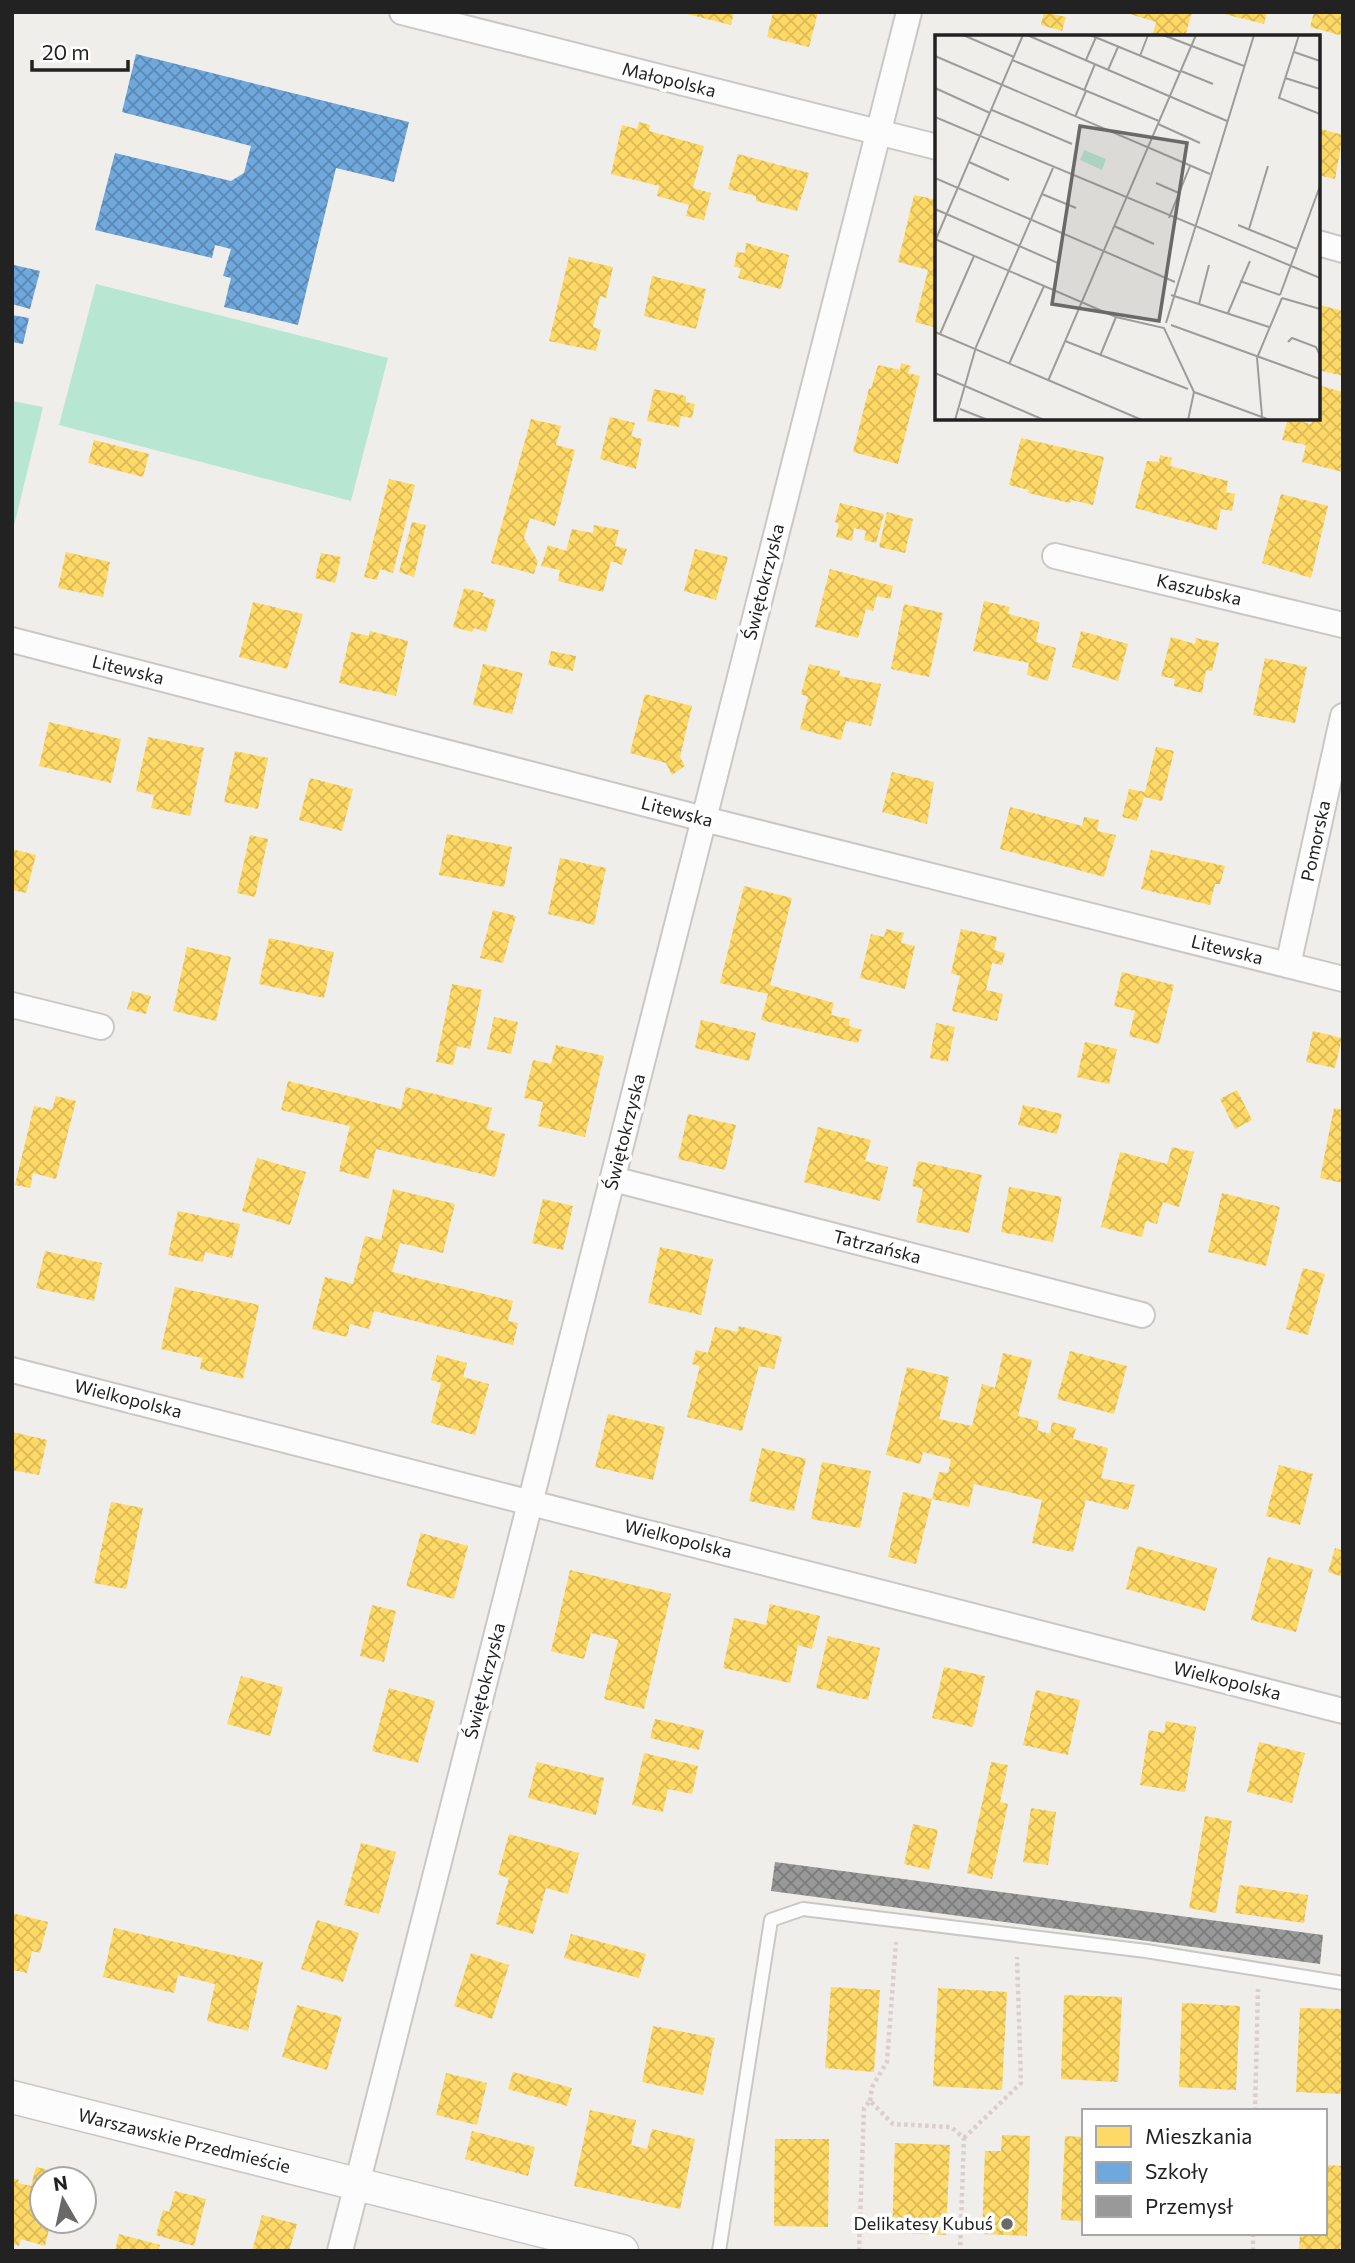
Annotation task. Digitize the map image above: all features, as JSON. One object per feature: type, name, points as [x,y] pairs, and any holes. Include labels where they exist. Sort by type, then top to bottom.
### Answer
[{"type":"street","name":"Małopolska","points":[[401,12],[935,146]]},
{"type":"street","name":"Świętokrzyska","points":[[340,2251],[909,12]]},
{"type":"street","points":[[1320,244],[1343,250]]},
{"type":"street","name":"Kaszubska","points":[[1055,556],[1343,625]]},
{"type":"street","name":"Litewska","points":[[12,640],[704,819],[1343,979]]},
{"type":"street","name":"Pomorska","points":[[1288,965],[1343,716]]},
{"type":"street","points":[[12,1005],[101,1027]]},
{"type":"street","name":"Tatrzańska","points":[[613,1179],[1142,1315]]},
{"type":"street","name":"Wielkopolska","points":[[12,1370],[1343,1710]]},
{"type":"street","name":"Warszawskie Przedmieście","points":[[12,2097],[622,2251]]},
{"type":"lane","points":[[719,2251],[771,1920],[803,1909],[1146,1951],[1343,1983]]},
{"type":"path","points":[[859,2251],[864,2108],[870,2101],[872,2087],[887,2063],[895,1945],[903,1921]]},
{"type":"path","points":[[960,2251],[964,2138],[1021,2083],[1017,1935]]},
{"type":"path","points":[[1255,2109],[1259,1969]]},
{"type":"path","points":[[870,2101],[893,2124],[951,2127],[964,2138]]},
{"type":"green space","points":[[96,284],[388,358],[351,501],[59,425]]},
{"type":"green space","points":[[12,401],[43,407],[12,534]]},
{"type":"building: Mieszkania","points":[[679,12],[734,12],[731,25]]},
{"type":"building: Mieszkania","points":[[773,12],[818,12],[809,47],[767,37]]},
{"type":"building: Mieszkania","points":[[1044,12],[1066,17],[1062,31],[1041,25]]},
{"type":"building: Mieszkania","points":[[1123,12],[1192,12],[1186,35],[1153,35],[1156,22]]},
{"type":"building: Mieszkania","points":[[1216,12],[1267,12],[1264,24]]},
{"type":"building: Mieszkania","points":[[1314,12],[1343,12],[1343,36],[1310,27]]},
{"type":"building: Mieszkania","points":[[639,122],[650,125],[649,131],[704,146],[693,188],[711,193],[704,220],[686,216],[689,205],[657,196],[659,186],[611,174],[622,125],[637,129]]},
{"type":"building: Mieszkania","points":[[1320,129],[1343,135],[1335,179],[1320,175]]},
{"type":"building: Mieszkania","points":[[738,154],[809,173],[797,211],[756,201],[756,196],[728,189]]},
{"type":"building: Mieszkania","points":[[914,195],[935,200],[935,327],[915,322],[928,270],[898,262]]},
{"type":"building: Mieszkania","points":[[746,243],[789,255],[781,289],[738,278],[741,268],[734,267],[737,252],[745,253]]},
{"type":"building: Mieszkania","points":[[569,257],[613,267],[606,298],[600,296],[593,327],[601,330],[596,351],[549,341]]},
{"type":"building: Mieszkania","points":[[652,276],[706,289],[696,329],[644,316]]},
{"type":"building: Mieszkania","points":[[1320,305],[1343,311],[1343,376],[1320,370]]},
{"type":"building: Mieszkania","points":[[901,363],[911,366],[908,373],[920,376],[898,464],[853,452],[869,388],[871,389],[878,365],[900,370]]},
{"type":"building: Mieszkania","points":[[1321,386],[1343,392],[1343,472],[1302,462],[1306,445],[1282,440],[1287,420],[1311,424],[1312,420],[1320,420]]},
{"type":"building: Mieszkania","points":[[654,389],[686,396],[686,402],[695,404],[692,418],[681,416],[679,427],[647,421]]},
{"type":"building: Mieszkania","points":[[610,417],[635,423],[631,436],[642,439],[636,469],[600,459]]},
{"type":"building: Mieszkania","points":[[531,419],[561,426],[556,445],[575,450],[555,526],[530,518],[524,538],[538,561],[534,574],[491,563]]},
{"type":"building: Mieszkania","points":[[1021,438],[1104,457],[1093,505],[1071,500],[1070,503],[1028,493],[1029,490],[1009,485]]},
{"type":"building: Mieszkania","points":[[94,440],[149,454],[143,477],[88,463]]},
{"type":"building: Mieszkania","points":[[1160,455],[1172,458],[1170,466],[1228,481],[1226,492],[1235,494],[1232,511],[1221,509],[1217,530],[1135,508],[1147,461],[1159,462]]},
{"type":"building: Mieszkania","points":[[389,479],[415,485],[393,573],[380,569],[377,580],[364,577]]},
{"type":"building: Mieszkania","points":[[1281,494],[1328,506],[1311,578],[1262,563]]},
{"type":"building: Mieszkania","points":[[840,503],[884,514],[876,543],[864,540],[866,531],[854,528],[852,541],[836,537],[839,524],[835,522]]},
{"type":"building: Mieszkania","points":[[887,512],[913,519],[905,553],[879,547]]},
{"type":"building: Mieszkania","points":[[412,522],[426,525],[414,577],[399,572]]},
{"type":"building: Mieszkania","points":[[594,525],[619,530],[615,546],[627,549],[622,565],[611,561],[603,592],[558,581],[560,570],[541,566],[548,545],[566,551],[572,529],[593,533]]},
{"type":"building: Mieszkania","points":[[695,549],[728,557],[716,600],[684,591]]},
{"type":"building: Mieszkania","points":[[66,552],[110,562],[103,597],[58,588]]},
{"type":"building: Mieszkania","points":[[321,553],[341,557],[335,583],[315,578]]},
{"type":"building: Mieszkania","points":[[830,569],[893,586],[890,599],[877,596],[873,611],[866,609],[858,638],[815,627]]},
{"type":"building: Mieszkania","points":[[464,588],[484,593],[482,596],[496,600],[486,632],[474,628],[472,632],[453,627]]},
{"type":"building: Mieszkania","points":[[984,601],[1010,607],[1008,614],[1040,622],[1036,642],[1056,648],[1048,681],[1027,675],[1029,663],[973,651]]},
{"type":"building: Mieszkania","points":[[253,602],[303,614],[287,669],[239,657]]},
{"type":"building: Mieszkania","points":[[904,604],[943,613],[929,677],[891,669]]},
{"type":"building: Mieszkania","points":[[370,631],[408,641],[396,696],[339,683],[351,632],[369,636]]},
{"type":"building: Mieszkania","points":[[1081,631],[1128,644],[1118,681],[1072,667]]},
{"type":"building: Mieszkania","points":[[1171,637],[1195,644],[1196,638],[1219,643],[1212,671],[1206,670],[1202,693],[1174,686],[1175,679],[1161,676]]},
{"type":"building: Mieszkania","points":[[551,651],[576,656],[573,671],[548,665]]},
{"type":"building: Mieszkania","points":[[1265,658],[1307,667],[1295,723],[1253,715]]},
{"type":"building: Mieszkania","points":[[483,664],[523,673],[512,714],[473,705]]},
{"type":"building: Mieszkania","points":[[809,664],[840,671],[839,676],[881,684],[871,726],[846,721],[841,740],[800,729],[808,697],[801,694]]},
{"type":"building: Mieszkania","points":[[645,694],[692,706],[680,757],[685,766],[672,775],[666,763],[630,753]]},
{"type":"building: Mieszkania","points":[[49,722],[121,739],[111,783],[39,766]]},
{"type":"building: Mieszkania","points":[[148,737],[204,748],[190,816],[151,808],[154,795],[136,791]]},
{"type":"building: Mieszkania","points":[[1156,747],[1174,751],[1162,801],[1144,797],[1137,821],[1122,817],[1129,789],[1145,792]]},
{"type":"building: Mieszkania","points":[[235,751],[268,758],[258,809],[224,802]]},
{"type":"building: Mieszkania","points":[[892,772],[934,782],[927,824],[882,812]]},
{"type":"building: Mieszkania","points":[[310,778],[353,789],[342,831],[299,820]]},
{"type":"building: Mieszkania","points":[[1010,807],[1082,826],[1084,817],[1099,820],[1097,831],[1116,835],[1104,877],[1000,849]]},
{"type":"building: Mieszkania","points":[[447,834],[512,847],[504,887],[439,875]]},
{"type":"building: Mieszkania","points":[[250,835],[268,839],[255,897],[237,893]]},
{"type":"building: Mieszkania","points":[[12,849],[36,855],[26,893],[12,890]]},
{"type":"building: Mieszkania","points":[[1151,850],[1225,866],[1220,884],[1215,884],[1210,905],[1141,889]]},
{"type":"building: Mieszkania","points":[[560,858],[606,868],[594,925],[548,914]]},
{"type":"building: Mieszkania","points":[[744,886],[792,898],[770,985],[834,1003],[831,1015],[850,1019],[849,1026],[862,1030],[858,1043],[761,1020],[768,994],[720,983]]},
{"type":"building: Mieszkania","points":[[493,910],[516,916],[503,963],[480,958]]},
{"type":"building: Mieszkania","points":[[886,929],[904,933],[901,943],[915,946],[905,989],[860,978],[871,934],[884,937]]},
{"type":"building: Mieszkania","points":[[961,929],[997,937],[994,950],[1005,953],[1002,965],[992,963],[986,990],[1003,994],[997,1021],[952,1011],[960,976],[951,973]]},
{"type":"building: Mieszkania","points":[[269,938],[334,952],[324,998],[259,984]]},
{"type":"building: Mieszkania","points":[[187,947],[231,957],[216,1021],[173,1011]]},
{"type":"building: Mieszkania","points":[[1122,972],[1174,985],[1159,1044],[1129,1036],[1135,1011],[1114,1006]]},
{"type":"building: Mieszkania","points":[[452,984],[482,990],[470,1049],[457,1046],[453,1065],[436,1062]]},
{"type":"building: Mieszkania","points":[[132,991],[151,996],[146,1014],[127,1009]]},
{"type":"building: Mieszkania","points":[[494,1017],[518,1022],[511,1054],[487,1049]]},
{"type":"building: Mieszkania","points":[[701,1020],[756,1033],[749,1061],[695,1048]]},
{"type":"building: Mieszkania","points":[[936,1023],[955,1027],[948,1062],[930,1058]]},
{"type":"building: Mieszkania","points":[[1313,1031],[1342,1038],[1335,1068],[1306,1062]]},
{"type":"building: Mieszkania","points":[[1085,1042],[1117,1049],[1109,1084],[1077,1077]]},
{"type":"building: Mieszkania","points":[[556,1045],[604,1056],[585,1137],[538,1126],[543,1102],[524,1098],[533,1060],[551,1064]]},
{"type":"building: Mieszkania","points":[[288,1081],[401,1109],[406,1087],[492,1108],[487,1129],[505,1134],[495,1177],[376,1149],[369,1179],[339,1171],[350,1126],[281,1110]]},
{"type":"building: Mieszkania","points":[[1237,1090],[1252,1120],[1235,1129],[1220,1099]]},
{"type":"building: Mieszkania","points":[[56,1096],[76,1101],[56,1179],[33,1173],[30,1188],[15,1185],[34,1106],[52,1110]]},
{"type":"building: Mieszkania","points":[[1023,1105],[1062,1114],[1057,1134],[1018,1125]]},
{"type":"building: Mieszkania","points":[[1334,1108],[1343,1110],[1343,1183],[1320,1178]]},
{"type":"building: Mieszkania","points":[[688,1114],[736,1125],[725,1170],[678,1159]]},
{"type":"building: Mieszkania","points":[[818,1127],[871,1140],[865,1161],[888,1167],[880,1201],[804,1182]]},
{"type":"building: Mieszkania","points":[[1172,1147],[1194,1152],[1179,1207],[1163,1202],[1157,1224],[1146,1221],[1142,1237],[1101,1227],[1120,1152],[1167,1164]]},
{"type":"building: Mieszkania","points":[[257,1158],[306,1172],[290,1225],[242,1211]]},
{"type":"building: Mieszkania","points":[[918,1161],[982,1175],[969,1233],[916,1222],[923,1189],[912,1186]]},
{"type":"building: Mieszkania","points":[[1009,1187],[1062,1197],[1053,1242],[1001,1232]]},
{"type":"building: Mieszkania","points":[[393,1189],[455,1204],[443,1253],[400,1243],[392,1272],[513,1301],[508,1321],[518,1323],[513,1345],[374,1311],[369,1329],[350,1324],[347,1337],[312,1329],[325,1277],[353,1284],[365,1236],[381,1240]]},
{"type":"building: Mieszkania","points":[[1222,1193],[1280,1207],[1266,1266],[1208,1252]]},
{"type":"building: Mieszkania","points":[[543,1199],[573,1206],[563,1250],[532,1243]]},
{"type":"building: Mieszkania","points":[[178,1211],[240,1224],[232,1258],[205,1252],[203,1262],[168,1255]]},
{"type":"building: Mieszkania","points":[[660,1247],[713,1259],[701,1315],[648,1303]]},
{"type":"building: Mieszkania","points":[[45,1251],[102,1263],[94,1301],[36,1288]]},
{"type":"building: Mieszkania","points":[[1303,1268],[1325,1274],[1308,1335],[1286,1329]]},
{"type":"building: Mieszkania","points":[[175,1287],[259,1305],[243,1379],[200,1369],[202,1358],[161,1349]]},
{"type":"building: Mieszkania","points":[[739,1326],[782,1337],[774,1369],[759,1366],[742,1431],[687,1417],[700,1366],[692,1364],[696,1350],[708,1353],[715,1327],[737,1332]]},
{"type":"building: Mieszkania","points":[[1070,1351],[1127,1366],[1114,1414],[1057,1399]]},
{"type":"building: Mieszkania","points":[[1003,1353],[1032,1360],[1018,1416],[1039,1421],[1037,1430],[1050,1434],[1052,1422],[1076,1428],[1073,1439],[1108,1448],[1101,1478],[1135,1485],[1128,1510],[1086,1500],[1073,1552],[1032,1543],[1042,1500],[974,1484],[969,1507],[932,1499],[939,1472],[948,1473],[951,1459],[923,1452],[920,1464],[886,1455],[907,1367],[949,1377],[939,1419],[972,1426],[982,1384],[995,1388]]},
{"type":"building: Mieszkania","points":[[437,1355],[467,1363],[463,1377],[489,1384],[475,1435],[431,1423],[441,1383],[431,1380]]},
{"type":"building: Mieszkania","points":[[608,1414],[665,1427],[653,1480],[595,1467]]},
{"type":"building: Mieszkania","points":[[12,1432],[47,1440],[39,1475],[12,1470]]},
{"type":"building: Mieszkania","points":[[762,1448],[806,1459],[794,1511],[749,1501]]},
{"type":"building: Mieszkania","points":[[822,1462],[871,1471],[860,1528],[811,1519]]},
{"type":"building: Mieszkania","points":[[1279,1465],[1313,1474],[1300,1525],[1266,1516]]},
{"type":"building: Mieszkania","points":[[903,1492],[932,1499],[916,1564],[888,1557]]},
{"type":"building: Mieszkania","points":[[111,1502],[143,1508],[126,1589],[94,1583]]},
{"type":"building: Mieszkania","points":[[421,1533],[468,1546],[454,1599],[406,1586]]},
{"type":"building: Mieszkania","points":[[1137,1546],[1217,1568],[1205,1611],[1126,1589]]},
{"type":"building: Mieszkania","points":[[1335,1548],[1343,1551],[1343,1577],[1328,1572]]},
{"type":"building: Mieszkania","points":[[1268,1557],[1313,1569],[1296,1632],[1251,1620]]},
{"type":"building: Mieszkania","points":[[570,1570],[671,1594],[644,1709],[604,1699],[618,1640],[591,1633],[584,1659],[551,1651]]},
{"type":"building: Mieszkania","points":[[770,1604],[820,1616],[812,1649],[798,1645],[790,1683],[723,1668],[734,1618],[766,1625]]},
{"type":"building: Mieszkania","points":[[372,1605],[396,1611],[384,1662],[360,1656]]},
{"type":"building: Mieszkania","points":[[828,1636],[880,1648],[868,1700],[816,1688]]},
{"type":"building: Mieszkania","points":[[944,1667],[985,1676],[973,1727],[932,1718]]},
{"type":"building: Mieszkania","points":[[241,1676],[283,1687],[270,1736],[227,1724]]},
{"type":"building: Mieszkania","points":[[389,1688],[435,1701],[418,1763],[372,1751]]},
{"type":"building: Mieszkania","points":[[1036,1690],[1080,1700],[1068,1755],[1023,1745]]},
{"type":"building: Mieszkania","points":[[655,1719],[704,1730],[699,1750],[650,1738]]},
{"type":"building: Mieszkania","points":[[1166,1721],[1196,1727],[1185,1792],[1140,1785],[1149,1730],[1164,1733]]},
{"type":"building: Mieszkania","points":[[1259,1742],[1305,1753],[1292,1803],[1247,1792]]},
{"type":"building: Mieszkania","points":[[644,1753],[698,1766],[692,1794],[668,1789],[663,1812],[632,1805]]},
{"type":"building: Mieszkania","points":[[537,1762],[604,1778],[596,1815],[528,1798]]},
{"type":"building: Mieszkania","points":[[991,1762],[1008,1765],[1000,1802],[1008,1804],[992,1879],[967,1873]]},
{"type":"building: Mieszkania","points":[[1031,1808],[1056,1812],[1048,1865],[1023,1862]]},
{"type":"building: Mieszkania","points":[[1205,1816],[1232,1821],[1216,1913],[1189,1908]]},
{"type":"building: Mieszkania","points":[[913,1824],[938,1830],[929,1870],[904,1864]]},
{"type":"building: Mieszkania","points":[[509,1834],[579,1853],[568,1894],[546,1888],[533,1934],[496,1924],[509,1878],[498,1875]]},
{"type":"building: Mieszkania","points":[[361,1843],[396,1852],[379,1914],[344,1905]]},
{"type":"building: Mieszkania","points":[[1239,1885],[1308,1895],[1304,1923],[1235,1913]]},
{"type":"building: Mieszkania","points":[[12,1913],[48,1922],[40,1953],[32,1951],[27,1973],[12,1970]]},
{"type":"building: Mieszkania","points":[[317,1920],[359,1933],[343,1982],[301,1969]]},
{"type":"building: Mieszkania","points":[[114,1928],[263,1962],[248,2031],[207,2021],[215,1984],[178,1975],[174,1993],[103,1977]]},
{"type":"building: Mieszkania","points":[[571,1934],[646,1954],[639,1978],[564,1958]]},
{"type":"building: Mieszkania","points":[[471,1953],[509,1965],[492,2019],[454,2006]]},
{"type":"building: Mieszkania","points":[[831,1987],[880,1990],[874,2072],[825,2068]]},
{"type":"building: Mieszkania","points":[[938,1988],[1007,1992],[1002,2090],[933,2086]]},
{"type":"building: Mieszkania","points":[[1064,1995],[1122,1997],[1118,2082],[1061,2079]]},
{"type":"building: Mieszkania","points":[[1182,2003],[1240,2006],[1236,2090],[1179,2087]]},
{"type":"building: Mieszkania","points":[[297,2005],[342,2017],[327,2070],[282,2057]]},
{"type":"building: Mieszkania","points":[[1300,2008],[1343,2009],[1343,2094],[1296,2092]]},
{"type":"building: Mieszkania","points":[[653,2026],[715,2038],[703,2095],[642,2082]]},
{"type":"building: Mieszkania","points":[[513,2072],[572,2088],[567,2106],[508,2089]]},
{"type":"building: Mieszkania","points":[[446,2073],[487,2083],[477,2125],[436,2115]]},
{"type":"building: Mieszkania","points":[[590,2110],[636,2120],[631,2145],[647,2149],[652,2129],[695,2139],[680,2209],[574,2186]]},
{"type":"building: Mieszkania","points":[[472,2131],[535,2147],[528,2176],[465,2159]]},
{"type":"building: Mieszkania","points":[[1002,2135],[1030,2136],[1027,2236],[982,2234],[985,2151],[1001,2151]]},
{"type":"building: Mieszkania","points":[[1065,2136],[1082,2137],[1082,2221],[1061,2220]]},
{"type":"building: Mieszkania","points":[[775,2139],[829,2139],[828,2227],[774,2226]]},
{"type":"building: Mieszkania","points":[[895,2143],[950,2145],[946,2235],[892,2233]]},
{"type":"building: Mieszkania","points":[[1327,2165],[1343,2166],[1343,2250],[1299,2249],[1300,2235],[1327,2235]]},
{"type":"building: Mieszkania","points":[[12,2178],[19,2180],[18,2183],[28,2185],[28,2235],[48,2235],[45,2246],[21,2239],[19,2246],[12,2244]]},
{"type":"building: Mieszkania","points":[[175,2191],[206,2199],[194,2246],[156,2235],[163,2210],[169,2212]]},
{"type":"building: Mieszkania","points":[[262,2215],[297,2224],[289,2251],[252,2251]]},
{"type":"building: Mieszkania","points":[[119,2234],[160,2245],[158,2251],[115,2251]]},
{"type":"building: Szkoły","points":[[136,54],[409,122],[394,182],[336,168],[298,325],[224,307],[231,278],[223,276],[231,249],[215,245],[212,258],[95,230],[115,153],[231,181],[244,173],[251,146],[122,112]]},
{"type":"building: Szkoły","points":[[14,265],[40,271],[30,309],[12,304]]},
{"type":"building: Szkoły","points":[[12,315],[29,318],[23,344],[12,342]]},
{"type":"building: Przemysł","points":[[775,1862],[1323,1935],[1320,1964],[771,1891]]},
{"type":"place","name":"Delikatesy Kubuś","points":[[1007,2224]]}]
